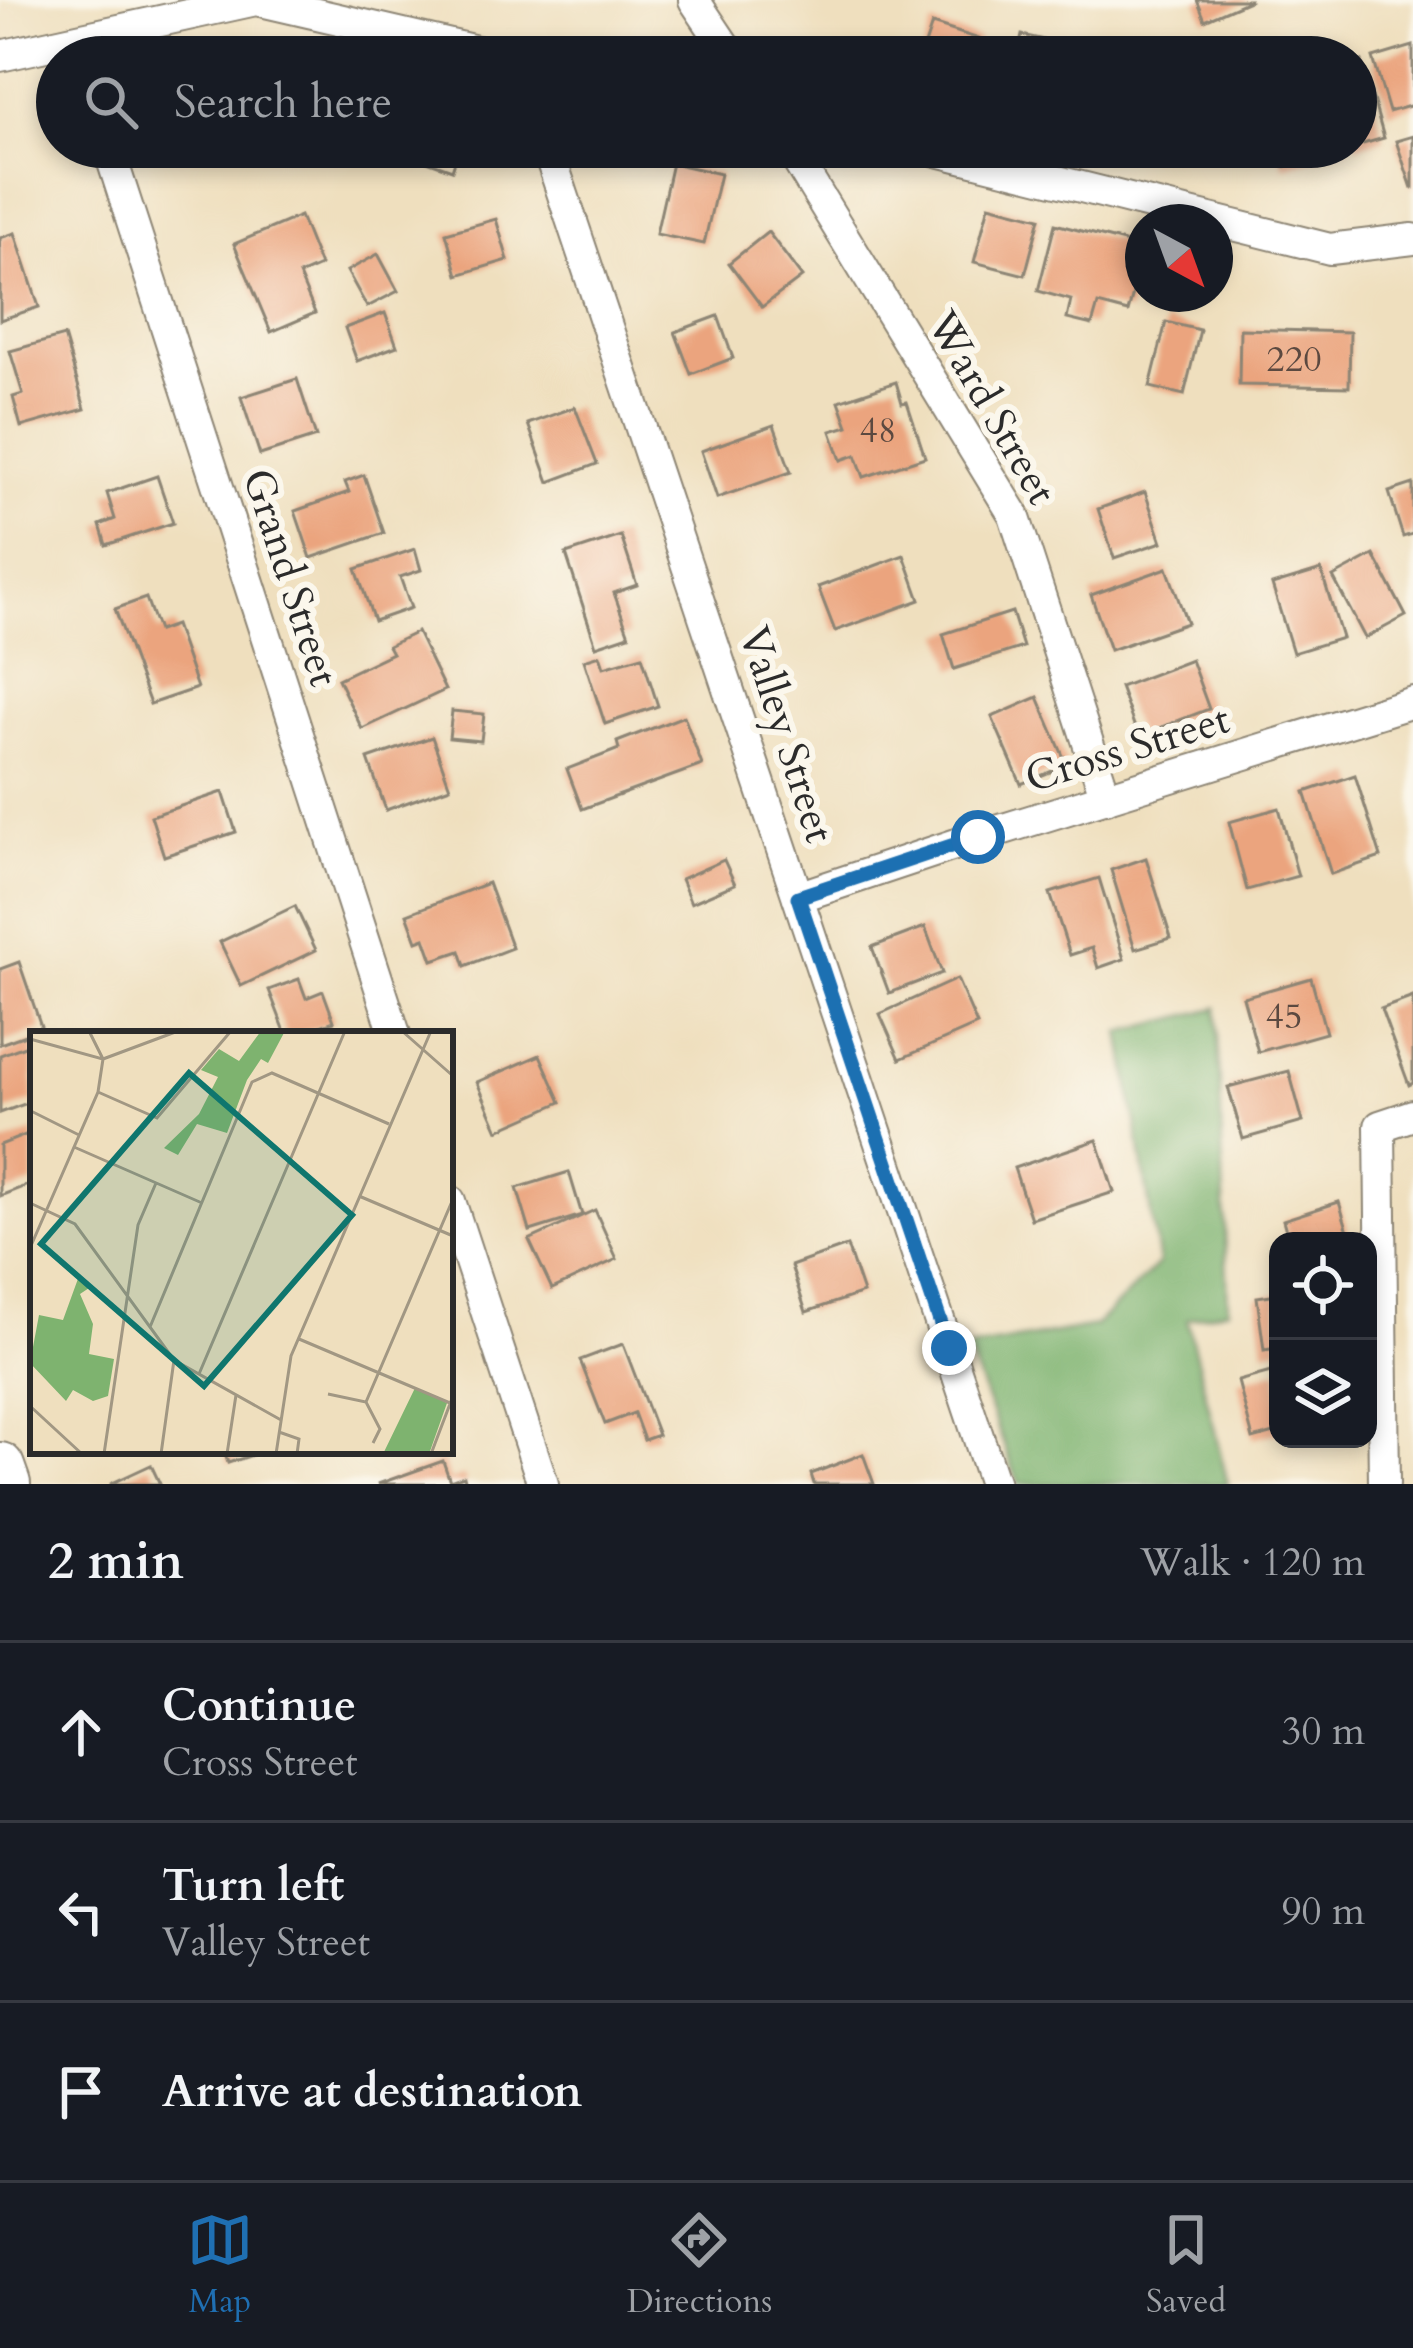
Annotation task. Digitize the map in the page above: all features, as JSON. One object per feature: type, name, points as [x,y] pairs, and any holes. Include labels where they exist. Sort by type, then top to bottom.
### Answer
[{"type":"main road","points":[[0,1467],[6,1484]]},
{"type":"street","points":[[123,36],[255,0],[412,36]]},
{"type":"street","points":[[694,0],[718,36]]},
{"type":"street","points":[[0,56],[36,53]]},
{"type":"street","name":"Grand Street","points":[[115,168],[394,1031]]},
{"type":"street","name":"Valley Street","points":[[554,168],[994,1484]]},
{"type":"street","name":"Ward Street","points":[[802,168],[1014,515],[1106,798]]},
{"type":"street","points":[[1005,168],[1330,249],[1413,239]]},
{"type":"street","name":"Cross Street","points":[[798,897],[1413,702]]},
{"type":"street","points":[[1384,1484],[1380,1126],[1413,1115]]},
{"type":"street","points":[[453,1210],[543,1484]]},
{"type":"green space","points":[[1217,1008],[1228,1309],[1187,1319],[1228,1484],[1019,1484],[967,1349],[1095,1326],[1159,1263],[1121,1032]]},
{"type":"building","points":[[1197,0],[1251,0],[1205,20]]},
{"type":"building","points":[[932,24],[970,36],[928,36]]},
{"type":"building","points":[[1413,46],[1413,105],[1389,112],[1377,57]]},
{"type":"building","points":[[1377,114],[1384,138],[1377,140]]},
{"type":"building","points":[[1413,136],[1413,188],[1412,188],[1396,141]]},
{"type":"building","points":[[671,168],[720,174],[704,244],[656,234]]},
{"type":"building","points":[[989,205],[1040,218],[1025,275],[974,262]]},
{"type":"building","points":[[300,216],[320,266],[299,275],[315,313],[271,332],[234,244]]},
{"type":"building","points":[[496,219],[508,260],[458,275],[446,233]]},
{"type":"building","points":[[1055,224],[1125,242],[1125,311],[1098,304],[1092,325],[1067,319],[1071,300],[1038,291]]},
{"type":"building","points":[[768,232],[802,277],[762,307],[729,263]]},
{"type":"building","points":[[15,233],[39,307],[0,320],[0,238]]},
{"type":"building","points":[[378,254],[398,291],[367,307],[347,271]]},
{"type":"building","points":[[385,313],[397,346],[357,361],[345,328]]},
{"type":"building","points":[[718,316],[733,358],[691,374],[675,332]]},
{"type":"building","points":[[1166,322],[1200,330],[1184,395],[1150,387]]},
{"type":"building","points":[[1240,329],[1350,332],[1349,387],[1239,385]]},
{"type":"building","points":[[64,336],[85,409],[21,427],[13,397],[23,394],[10,351]]},
{"type":"building","points":[[297,379],[316,437],[260,455],[241,397]]},
{"type":"building","points":[[896,382],[925,457],[864,477],[856,455],[841,460],[831,431],[848,426],[839,401]]},
{"type":"building","points":[[575,407],[597,464],[549,482],[528,424]]},
{"type":"building","points":[[774,425],[791,472],[717,498],[701,451]]},
{"type":"building","points":[[364,475],[384,533],[311,558],[295,511],[349,492],[345,482]]},
{"type":"building","points":[[157,476],[173,523],[106,545],[100,525],[115,519],[107,493]]},
{"type":"building","points":[[1413,484],[1413,534],[1403,537],[1389,492]]},
{"type":"building","points":[[1145,492],[1162,542],[1114,558],[1098,509]]},
{"type":"building","points":[[621,536],[637,585],[614,593],[629,635],[596,646],[566,554]]},
{"type":"building","points":[[415,549],[421,570],[400,577],[411,608],[374,621],[356,569]]},
{"type":"building","points":[[904,555],[920,600],[835,631],[818,587]]},
{"type":"building","points":[[1374,555],[1406,616],[1365,638],[1333,577]]},
{"type":"building","points":[[1167,568],[1187,623],[1110,650],[1091,595]]},
{"type":"building","points":[[1321,570],[1342,638],[1293,653],[1272,585]]},
{"type":"building","points":[[146,598],[158,631],[175,625],[197,688],[150,704],[115,609]]},
{"type":"building","points":[[1012,612],[1023,647],[954,669],[943,634]]},
{"type":"building","points":[[417,632],[445,690],[362,729],[338,679],[392,653],[388,646]]},
{"type":"building","points":[[600,655],[604,667],[642,656],[658,706],[605,724],[584,660]]},
{"type":"building","points":[[1191,660],[1209,709],[1138,736],[1120,687]]},
{"type":"building","points":[[1038,697],[1067,765],[1021,784],[992,717]]},
{"type":"building","points":[[452,711],[484,714],[481,741],[449,738]]},
{"type":"building","points":[[684,716],[702,765],[582,809],[567,769],[619,749],[617,742]]},
{"type":"building","points":[[432,737],[450,787],[386,810],[368,759]]},
{"type":"building","points":[[1355,775],[1381,857],[1331,874],[1305,792]]},
{"type":"building","points":[[223,792],[236,832],[164,856],[151,816]]},
{"type":"building","points":[[1279,808],[1298,876],[1247,890],[1229,822]]},
{"type":"building","points":[[1146,858],[1171,938],[1135,949],[1111,870]]},
{"type":"building","points":[[724,860],[735,884],[691,903],[681,879]]},
{"type":"building","points":[[1099,878],[1124,959],[1098,968],[1092,948],[1070,955],[1050,893]]},
{"type":"building","points":[[488,883],[512,948],[465,966],[460,951],[433,960],[425,938],[417,941],[407,914]]},
{"type":"building","points":[[295,906],[316,950],[241,986],[220,942]]},
{"type":"building","points":[[925,927],[942,973],[889,993],[872,947]]},
{"type":"building","points":[[19,962],[42,1029],[0,1044],[0,969]]},
{"type":"building","points":[[1311,978],[1326,1033],[1258,1052],[1243,997]]},
{"type":"building","points":[[299,979],[306,998],[323,991],[334,1021],[307,1031],[285,1031],[269,990]]},
{"type":"building","points":[[957,979],[977,1025],[900,1059],[880,1014]]},
{"type":"building","points":[[1413,997],[1413,1083],[1409,1085],[1381,1009]]},
{"type":"building","points":[[30,1044],[30,1102],[0,1113],[0,1055]]},
{"type":"building","points":[[540,1055],[561,1102],[498,1130],[477,1082]]},
{"type":"building","points":[[1289,1071],[1303,1122],[1243,1139],[1228,1087]]},
{"type":"building","points":[[30,1133],[30,1184],[0,1196],[0,1145]]},
{"type":"building","points":[[1097,1140],[1114,1192],[1031,1219],[1014,1168]]},
{"type":"building","points":[[569,1172],[582,1215],[530,1231],[517,1188]]},
{"type":"building","points":[[1339,1202],[1348,1232],[1286,1232],[1283,1220]]},
{"type":"building","points":[[595,1210],[617,1259],[552,1289],[529,1240]]},
{"type":"building","points":[[847,1246],[863,1293],[806,1312],[791,1266]]},
{"type":"building","points":[[1269,1295],[1269,1349],[1264,1350],[1257,1297]]},
{"type":"building","points":[[623,1344],[658,1435],[644,1440],[634,1413],[605,1424],[580,1360]]},
{"type":"building","points":[[1269,1372],[1269,1435],[1253,1439],[1238,1381]]},
{"type":"building","points":[[225,1454],[256,1454],[228,1463]]},
{"type":"building","points":[[863,1454],[874,1484],[814,1484],[811,1474]]},
{"type":"building","points":[[443,1461],[450,1481],[464,1476],[466,1484],[378,1484]]},
{"type":"building","points":[[151,1465],[160,1484],[110,1484]]},
{"type":"route","points":[[949,1348],[798,897],[978,837]]}]
